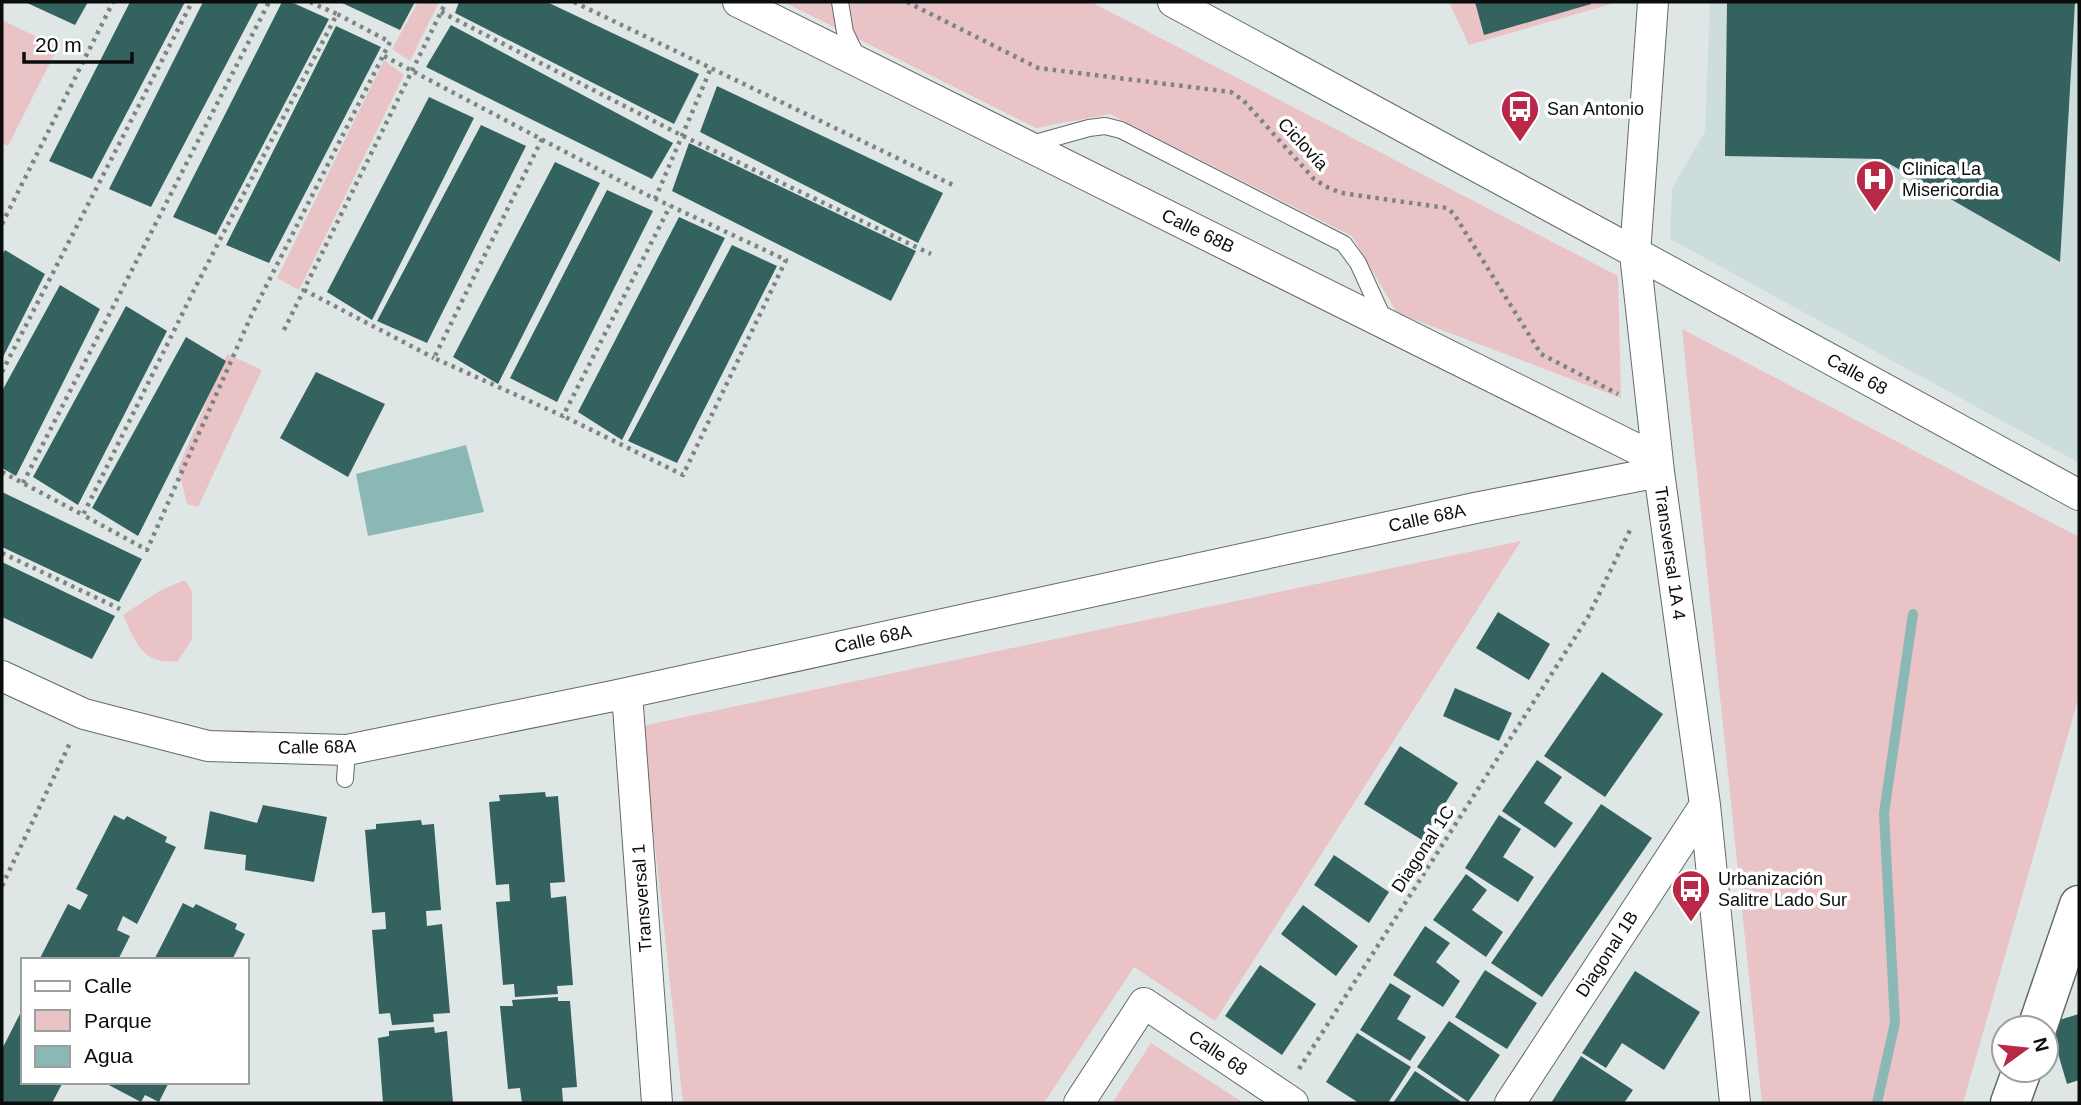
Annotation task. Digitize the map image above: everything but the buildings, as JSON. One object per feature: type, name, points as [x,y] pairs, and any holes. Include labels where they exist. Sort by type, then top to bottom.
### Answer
[{"type":"street","name":"Calle 68B","points":[[738,2],[1385,323],[1658,465]]},
{"type":"street","points":[[1173,2],[1480,167],[1635,254]]},
{"type":"street","name":"Transversal 1A 4","points":[[1653,2],[1635,254],[1658,465],[1705,805],[1735,1103]]},
{"type":"street","name":"Calle 68","points":[[1635,254],[2079,495]]},
{"type":"street","name":"Calle 68A","points":[[2,676],[85,714],[208,746],[346,765],[627,693],[1475,508],[1658,465]]},
{"type":"street","name":"Transversal 1","points":[[627,693],[657,1103]]},
{"type":"street","name":"Diagonal 1B","points":[[1510,1103],[1705,805]]},
{"type":"street","points":[[2041,1014],[2077,921]]},
{"type":"street","name":"Calle 68","points":[[1079,1103],[1144,1003],[1287,1100]]},
{"type":"street","points":[[2010,1103],[2017,1084]]},
{"type":"lane","points":[[840,2],[845,32],[859,62]]},
{"type":"lane","points":[[1026,145],[1089,128],[1105,126],[1121,130],[1344,244],[1358,263],[1385,323]]},
{"type":"path","points":[[2,224],[113,2]]},
{"type":"path","points":[[2,372],[192,2]]},
{"type":"path","points":[[23,483],[269,2]]},
{"type":"path","points":[[2,472],[147,550],[252,314],[390,43],[310,2]]},
{"type":"path","points":[[284,330],[446,2]]},
{"type":"path","points":[[574,2],[953,185]]},
{"type":"path","name":"Ciclovía","points":[[907,2],[1038,68],[1231,92],[1243,100],[1314,178],[1327,187],[1341,193],[1447,208],[1454,214],[1541,354],[1654,412]]},
{"type":"path","points":[[441,12],[682,136],[931,254]]},
{"type":"path","points":[[83,514],[202,274],[337,14]]},
{"type":"path","points":[[304,290],[434,358],[564,416],[683,475],[786,260],[655,199],[383,56]]},
{"type":"path","points":[[655,199],[711,68]]},
{"type":"path","points":[[434,358],[542,139]]},
{"type":"path","points":[[564,416],[670,206]]},
{"type":"path","name":"Diagonal 1C","points":[[1287,1100],[1588,617],[1658,465]]},
{"type":"path","points":[[2,553],[120,609]]},
{"type":"path","points":[[2,886],[85,714]]},
{"type":"shaded area","name":"Clinica La Misericordia","points":[[1710,2],[2079,2],[2079,463],[1670,239],[1672,188],[1705,132]]},
{"type":"green space","points":[[418,2],[439,2],[410,61],[392,49]]},
{"type":"green space","points":[[784,2],[1091,2],[1618,276],[1621,398],[1397,313],[1352,236],[1110,114],[1036,128]]},
{"type":"green space","points":[[1449,2],[1611,2],[1611,4],[1469,45]]},
{"type":"green space","points":[[2,20],[58,47],[8,146],[2,143]]},
{"type":"green space","points":[[384,60],[404,75],[299,290],[277,278]]},
{"type":"green space","points":[[1682,329],[2079,537],[2079,696],[1963,1103],[1762,1103]]},
{"type":"green space","points":[[227,354],[262,370],[198,507],[187,504],[178,468]]},
{"type":"green space","points":[[1521,541],[1215,1021],[1134,967],[1044,1103],[683,1103],[642,726]]},
{"type":"green space","points":[[185,580],[192,591],[192,639],[178,661],[148,656],[132,635],[123,615],[161,590]]},
{"type":"green space","points":[[1151,1043],[1244,1103],[1112,1103]]},
{"type":"water","points":[[466,445],[484,512],[368,536],[356,474]]},
{"type":"waterway","points":[[1877,1103],[1895,1023],[1884,813],[1913,614]]},
{"type":"place","name":"San Antonio","points":[[1520,143]]},
{"type":"place","name":"Clinica La Misericordia","points":[[1875,213]]},
{"type":"place","name":"Urbanización Salitre Lado Sur","points":[[1691,923]]}]
